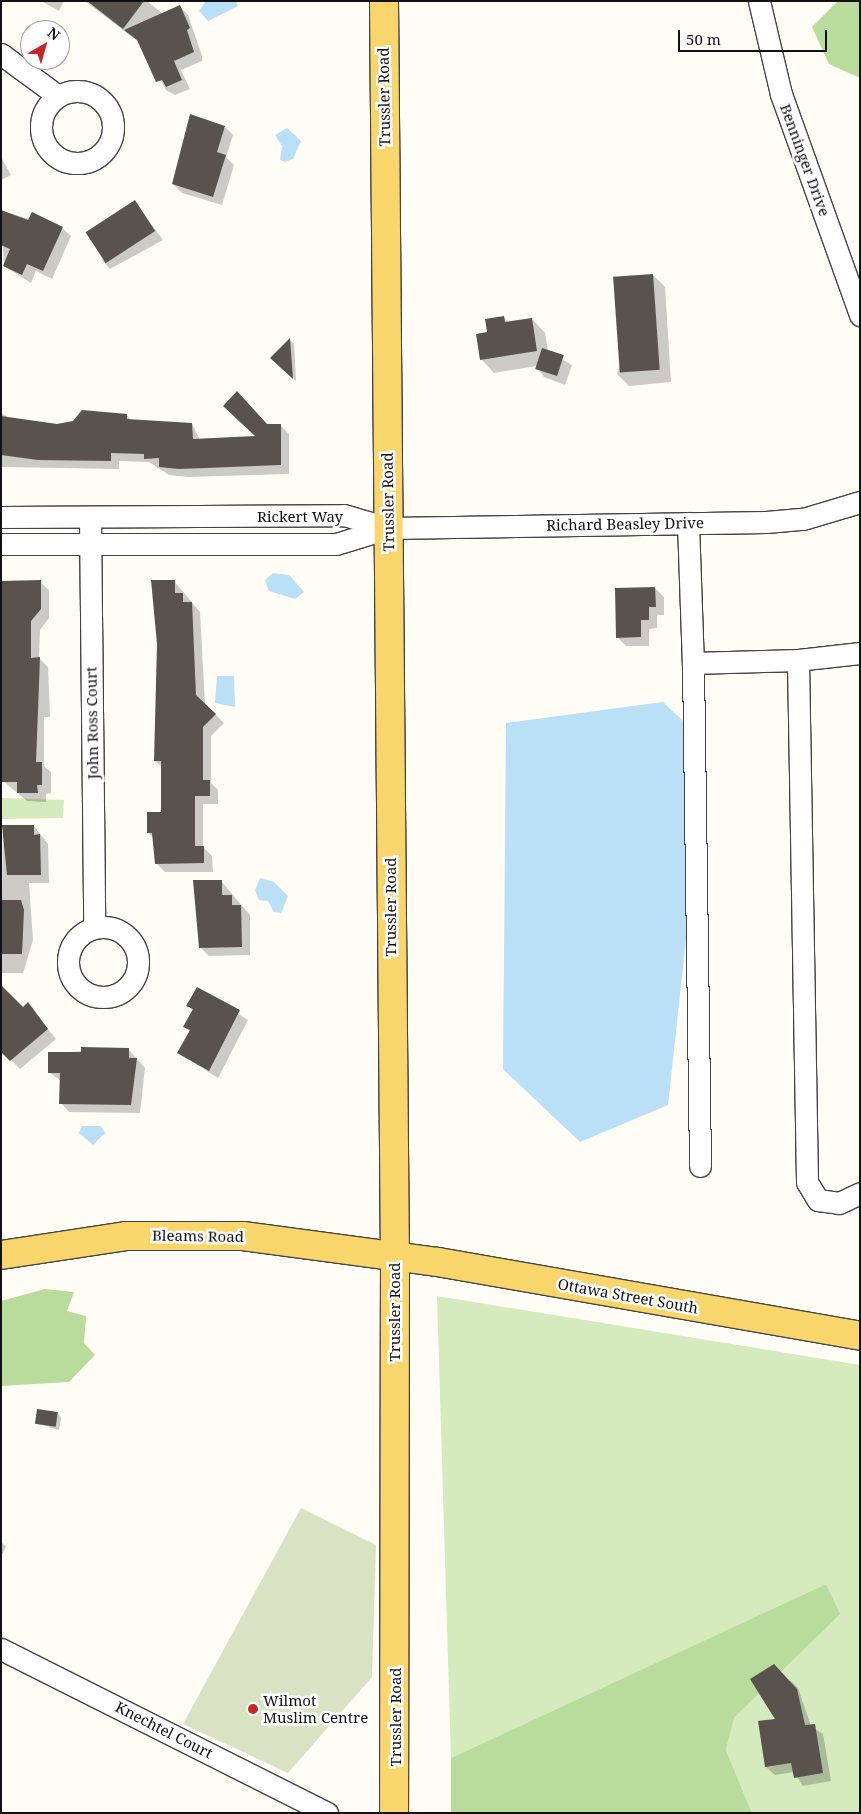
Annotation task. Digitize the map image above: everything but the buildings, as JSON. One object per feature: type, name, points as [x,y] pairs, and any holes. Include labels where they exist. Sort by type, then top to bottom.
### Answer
[{"type":"main road","name":"Trussler Road","points":[[384,1],[395,1258],[394,1813]]},
{"type":"main road","name":"Bleams Road","points":[[1,1255],[126,1236],[203,1234],[395,1258]]},
{"type":"main road","name":"Ottawa Street South","points":[[395,1258],[860,1336]]},
{"type":"street","name":"Benninger Drive","points":[[759,1],[782,94],[860,315]]},
{"type":"street","points":[[1,54],[58,96]]},
{"type":"street","name":"Richard Beasley Drive","points":[[388,528],[688,523],[802,519],[860,502]]},
{"type":"street","name":"Rickert Way","points":[[1,517],[344,516],[388,528]]},
{"type":"street","name":"John Ross Court","points":[[90,518],[94,928]]},
{"type":"street","points":[[688,523],[693,663],[700,1166]]},
{"type":"street","name":"Rickert Way","points":[[1,544],[336,544],[388,528]]},
{"type":"street","points":[[693,663],[798,660],[860,653]]},
{"type":"street","points":[[798,660],[807,1182],[818,1200],[839,1203],[860,1193]]},
{"type":"street","name":"Knechtel Court","points":[[1,1648],[327,1813]]},
{"type":"green space","points":[[838,1],[860,1],[860,78],[829,64],[812,27]]},
{"type":"green space","points":[[1,798],[64,800],[63,818],[1,819]]},
{"type":"green space","points":[[45,1289],[74,1292],[67,1311],[86,1316],[84,1343],[95,1355],[69,1382],[1,1386],[1,1301]]},
{"type":"green space","points":[[437,1296],[860,1365],[860,1813],[752,1813],[726,1750],[734,1718],[839,1614],[826,1584],[451,1758]]},
{"type":"green space","points":[[301,1508],[376,1545],[372,1677],[288,1773],[183,1724]]},
{"type":"green space","points":[[826,1584],[840,1614],[734,1718],[726,1750],[752,1813],[451,1813],[451,1758]]},
{"type":"water","points":[[206,1],[236,1],[238,6],[208,21],[199,11]]},
{"type":"water","points":[[287,128],[301,141],[293,159],[285,162],[280,160],[282,146],[275,135]]},
{"type":"water","points":[[273,573],[289,575],[304,592],[295,599],[269,591],[265,580]]},
{"type":"water","points":[[217,676],[234,676],[235,707],[215,703]]},
{"type":"water","points":[[663,702],[683,721],[696,847],[668,1105],[580,1142],[503,1069],[506,723]]},
{"type":"water","points":[[260,878],[274,882],[288,896],[281,913],[274,912],[268,901],[259,900],[255,890]]},
{"type":"water","points":[[82,1126],[101,1126],[105,1133],[93,1145],[79,1133]]},
{"type":"place","name":"Wilmot Muslim Centre","points":[[253,1709]]}]
